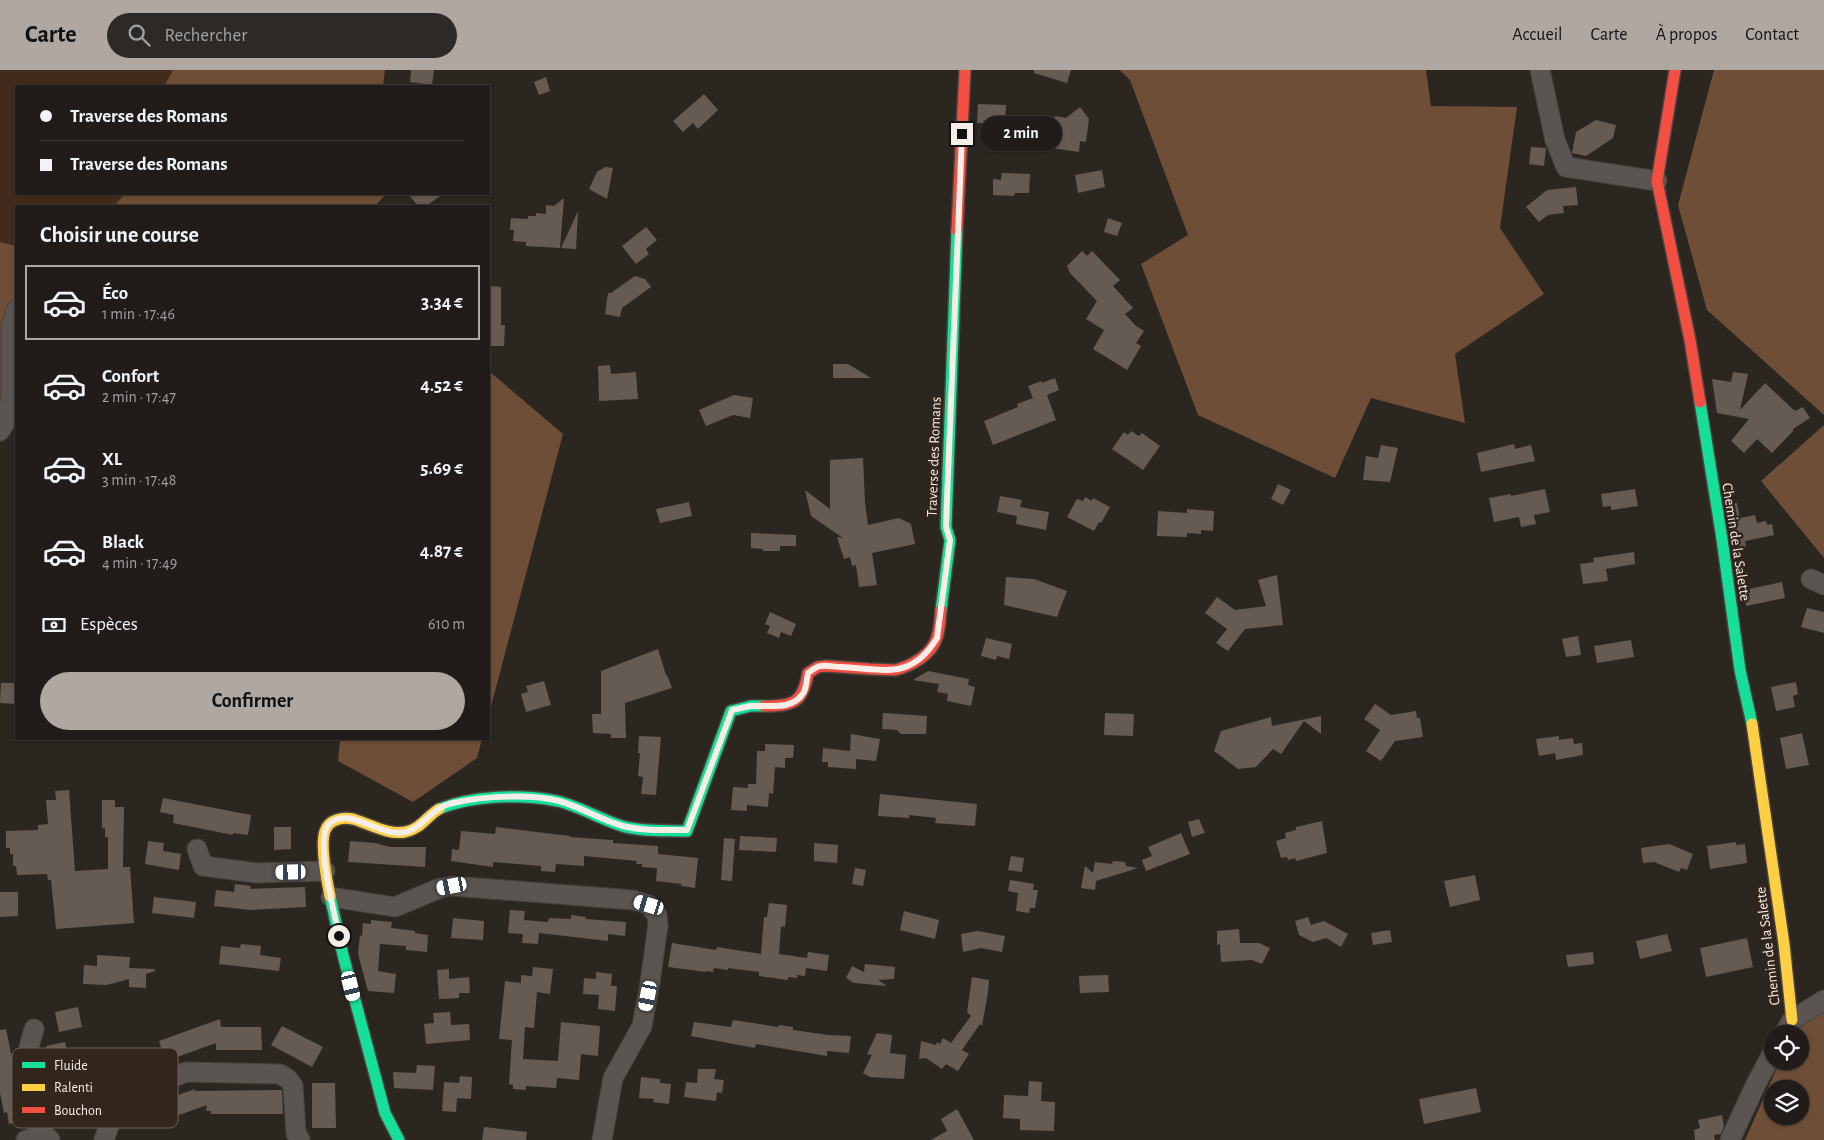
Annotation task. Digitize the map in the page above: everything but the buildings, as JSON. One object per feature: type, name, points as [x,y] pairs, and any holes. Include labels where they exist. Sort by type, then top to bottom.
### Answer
[{"type":"street","name":"Traverse des Romans","points":[[399,1140],[385,1114],[343,955],[325,871],[324,832],[328,825],[339,818],[352,819],[390,832],[405,832],[419,827],[437,810],[456,802],[477,798],[521,797],[558,801],[623,826],[646,829],[687,830],[732,710],[748,706],[784,706],[796,701],[804,691],[808,673],[820,666],[890,671],[902,668],[919,661],[929,652],[937,638],[950,540],[946,527],[955,273],[966,70]]},
{"type":"street","points":[[1540,70],[1555,140],[1566,167],[1657,181]]},
{"type":"street","name":"Chemin de la Salette","points":[[1675,70],[1657,181],[1690,340],[1722,539],[1740,670],[1753,727],[1784,944],[1788,1025]]},
{"type":"street","points":[[0,431],[8,417],[11,394],[12,327],[15,314]]},
{"type":"street","points":[[197,849],[203,866],[257,873],[325,871]]},
{"type":"street","points":[[331,898],[395,907],[440,888],[452,886],[633,900],[649,905],[657,915],[658,925],[642,1026],[613,1078],[602,1140]]},
{"type":"street","points":[[1791,1025],[1824,1000]]},
{"type":"street","points":[[29,1048],[34,1028]]},
{"type":"street","points":[[1730,1140],[1764,1069]]},
{"type":"street","points":[[178,1075],[186,1072],[280,1074],[294,1086],[296,1133],[300,1140]]},
{"type":"street","points":[[104,1140],[108,1128]]},
{"type":"street","points":[[26,1140],[47,1137]]},
{"type":"shaded area","points":[[0,70],[382,70],[376,85],[15,85],[15,195],[330,195],[326,205],[15,205],[15,247],[0,242]]},
{"type":"shaded area","points":[[173,70],[385,70],[383,85],[165,85]]},
{"type":"shaded area","points":[[1120,70],[1426,70],[1431,106],[1517,107],[1500,228],[1544,294],[1455,354],[1465,423],[1371,398],[1335,478],[1198,415],[1141,264],[1188,235],[1130,80]]},
{"type":"shaded area","points":[[1714,70],[1824,70],[1824,415],[1707,310],[1678,205]]},
{"type":"shaded area","points":[[124,195],[385,195],[376,205],[115,205]]},
{"type":"shaded area","points":[[0,242],[15,246],[15,420],[0,421]]},
{"type":"shaded area","points":[[490,372],[563,434],[490,710]]},
{"type":"shaded area","points":[[1824,425],[1824,558],[1761,481]]},
{"type":"shaded area","points":[[340,740],[482,740],[477,758],[413,802],[338,761]]},
{"type":"shaded area","points":[[1824,1009],[1824,1140],[1745,1140],[1764,1097],[1764,1125],[1809,1125],[1809,1080],[1772,1080],[1776,1070],[1809,1070],[1809,1025],[1797,1025]]},
{"type":"traffic: fast","points":[[941,610],[950,540],[946,527],[957,230]]},
{"type":"traffic: fast","points":[[1700,402],[1722,539],[1740,670],[1752,724]]},
{"type":"traffic: fast","points":[[439,809],[452,804],[482,798],[529,797],[565,803],[630,828],[687,831],[731,711],[751,706],[764,706]]},
{"type":"traffic: fast","points":[[330,896],[343,955],[385,1113],[399,1140]]},
{"type":"traffic: slow","points":[[1752,724],[1784,944],[1792,1020]]},
{"type":"traffic: slow","points":[[330,896],[323,845],[325,831],[333,821],[349,818],[385,831],[398,833],[415,828],[439,809]]},
{"type":"traffic: jam","points":[[957,230],[965,70]]},
{"type":"traffic: jam","points":[[1675,70],[1657,181],[1690,340],[1700,402]]},
{"type":"traffic: jam","points":[[764,706],[782,705],[795,701],[803,691],[808,673],[818,667],[895,670],[914,663],[931,649],[939,631],[941,610]]},
{"type":"route","points":[[339,936],[325,871],[324,848],[324,832],[328,825],[339,818],[352,819],[390,832],[405,832],[419,827],[437,810],[456,802],[477,798],[521,797],[558,801],[623,826],[646,829],[687,830],[732,710],[748,706],[784,706],[796,701],[804,691],[808,673],[820,666],[890,671],[919,661],[929,652],[937,638],[950,540],[946,527],[962,134]]}]
